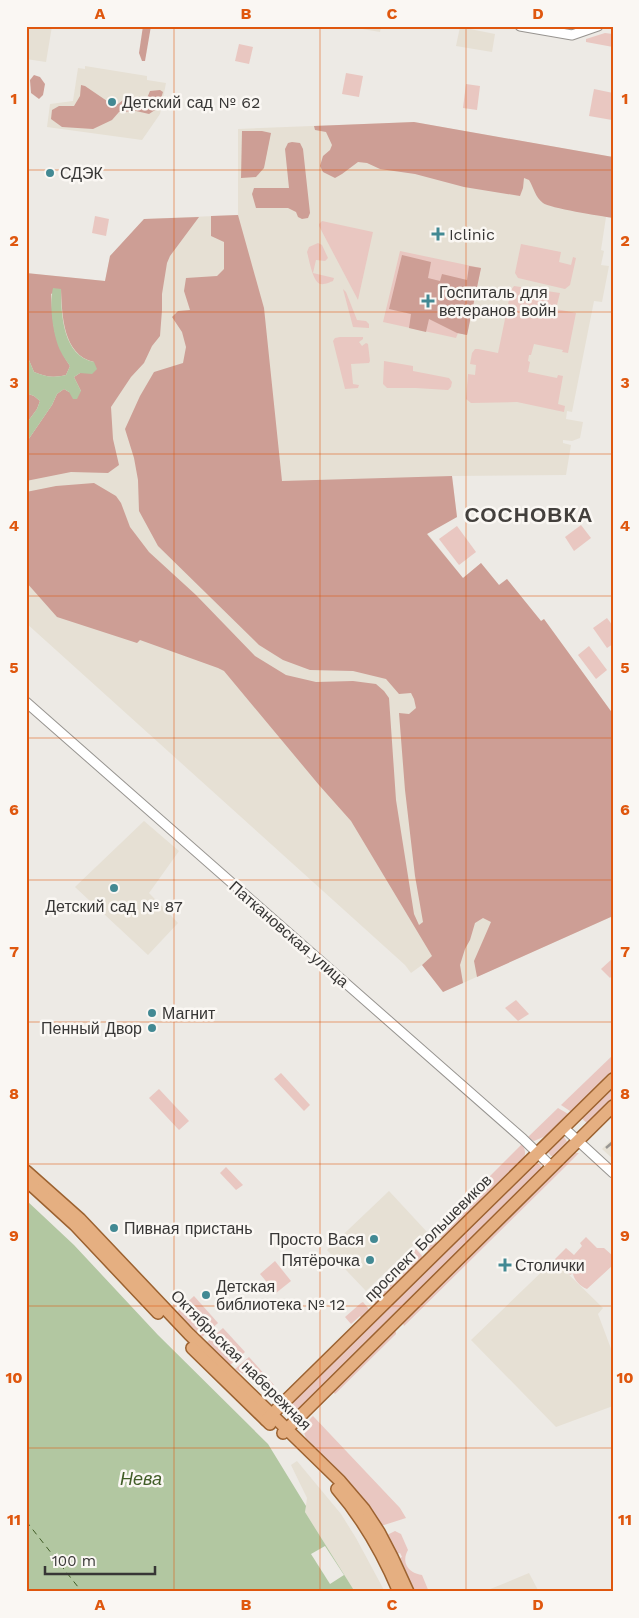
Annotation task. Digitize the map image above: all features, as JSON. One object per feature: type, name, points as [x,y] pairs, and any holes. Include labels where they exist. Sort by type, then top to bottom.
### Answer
[{"type":"main road","name":"проспект Большевиков","points":[[269,1417],[613,1080]]},
{"type":"main road","points":[[284,1432],[613,1106]]},
{"type":"main road","name":"Октябрьская набережная","points":[[26,1171],[80,1219],[336,1487],[358,1514],[372,1537],[399,1592]]},
{"type":"main road","name":"Октябрьская набережная","points":[[26,1181],[75,1225],[185,1342],[269,1417]]},
{"type":"main road","name":"Октябрьская набережная","points":[[284,1432],[340,1481],[364,1509],[392,1556],[408,1592]]},
{"type":"street","points":[[520,26],[567,35],[576,34],[598,26]]},
{"type":"street","name":"Паткановская улица","points":[[26,702],[552,1167]]},
{"type":"street","points":[[564,1128],[613,1173]]},
{"type":"shaded area","points":[[26,26],[52,26],[46,62],[26,59]]},
{"type":"shaded area","points":[[143,26],[151,26],[145,61],[142,61],[139,53]]},
{"type":"shaded area","points":[[345,26],[381,26],[380,32]]},
{"type":"shaded area","points":[[460,27],[495,34],[492,52],[456,46]]},
{"type":"shaded area","points":[[605,33],[613,34],[613,47],[586,42],[586,39]]},
{"type":"shaded area","points":[[239,44],[253,47],[249,64],[235,61]]},
{"type":"shaded area","name":"Детский сад № 62","points":[[85,66],[147,76],[147,80],[166,83],[160,114],[142,140],[47,127],[50,104],[73,101],[78,68],[85,69]]},
{"type":"shaded area","points":[[346,73],[363,76],[359,97],[342,94]]},
{"type":"shaded area","points":[[34,75],[40,77],[45,84],[43,95],[39,99],[31,93],[30,80]]},
{"type":"shaded area","points":[[466,84],[480,86],[477,110],[463,108]]},
{"type":"shaded area","points":[[81,85],[107,101],[118,104],[128,96],[145,103],[150,91],[160,90],[163,92],[158,108],[149,114],[136,111],[119,112],[112,120],[93,129],[62,127],[51,119],[52,110],[59,106],[74,106],[80,96]]},
{"type":"shaded area","points":[[594,89],[613,93],[612,120],[589,116]]},
{"type":"shaded area","points":[[414,122],[613,157],[613,218],[606,217],[601,250],[604,251],[601,265],[609,266],[602,302],[594,301],[572,412],[567,411],[566,419],[583,422],[580,438],[572,441],[563,440],[563,443],[571,445],[566,475],[452,476],[457,517],[427,533],[463,578],[481,563],[499,585],[507,579],[541,621],[544,619],[613,714],[613,916],[443,992],[422,965],[411,973],[405,965],[26,623],[26,273],[105,281],[110,256],[144,219],[238,215],[238,129]]},
{"type":"shaded area","points":[[414,122],[613,157],[613,218],[547,205],[538,198],[529,180],[524,178],[520,196],[464,187],[415,174],[380,169],[367,163],[358,162],[335,178],[323,172],[320,166],[323,156],[330,150],[332,145],[326,132],[315,130],[314,126]]},
{"type":"shaded area","points":[[242,131],[271,133],[264,168],[256,177],[241,178]]},
{"type":"shaded area","points":[[288,143],[300,143],[303,149],[310,213],[308,218],[302,219],[298,217],[296,212],[288,208],[256,208],[252,194],[254,188],[289,188],[285,149]]},
{"type":"shaded area","points":[[238,215],[264,308],[282,481],[452,476],[457,517],[427,534],[463,578],[481,563],[499,585],[507,579],[541,621],[544,619],[613,714],[613,916],[477,977],[474,961],[491,922],[483,918],[475,923],[460,965],[463,983],[443,992],[422,965],[432,956],[351,821],[224,671],[140,640],[137,643],[57,617],[26,582],[26,492],[56,486],[94,483],[116,496],[121,503],[130,527],[149,552],[196,595],[255,656],[286,675],[316,682],[353,681],[376,684],[389,698],[396,800],[414,914],[419,925],[423,922],[415,876],[405,790],[399,713],[409,714],[416,708],[411,693],[399,694],[386,679],[353,671],[310,670],[283,660],[259,645],[158,546],[139,511],[138,480],[134,458],[125,429],[140,396],[154,372],[183,363],[186,347],[182,332],[172,317],[178,311],[190,310],[184,291],[186,278],[217,276],[224,269],[224,242],[211,236],[211,216]]},
{"type":"shaded area","points":[[95,216],[109,219],[106,236],[92,233]]},
{"type":"shaded area","points":[[199,217],[170,256],[167,263],[162,294],[160,336],[152,346],[144,363],[131,377],[111,407],[113,439],[119,465],[108,473],[71,472],[26,481],[26,443],[52,405],[57,394],[64,389],[69,392],[81,391],[74,377],[80,373],[92,373],[94,362],[84,358],[70,343],[66,333],[62,310],[61,289],[51,294],[53,323],[60,348],[70,366],[66,375],[62,376],[42,375],[34,372],[26,353],[26,273],[105,281],[110,256],[144,219]]},
{"type":"shaded area","points":[[322,221],[373,232],[358,300],[319,226]]},
{"type":"shaded area","points":[[318,243],[322,245],[328,258],[325,261],[316,260],[313,273],[334,278],[333,281],[324,284],[318,283],[316,280],[312,271],[307,252],[309,247]]},
{"type":"shaded area","points":[[521,244],[561,252],[559,262],[571,265],[573,257],[576,258],[570,285],[565,289],[518,278],[515,273]]},
{"type":"shaded area","points":[[400,251],[481,268],[467,335],[458,333],[456,338],[383,322]]},
{"type":"shaded area","points":[[402,255],[431,262],[428,278],[440,281],[442,274],[467,280],[469,266],[481,268],[467,335],[457,333],[429,319],[426,332],[409,328],[411,314],[389,309]]},
{"type":"shaded area","points":[[514,286],[560,293],[556,309],[576,313],[568,353],[562,352],[563,350],[534,344],[528,361],[530,362],[528,372],[557,378],[558,375],[563,376],[558,404],[565,406],[564,412],[517,402],[471,403],[466,399],[468,374],[475,375],[476,365],[470,364],[472,353],[475,349],[478,349],[498,353],[511,290]]},
{"type":"shaded area","points":[[343,289],[357,320],[366,321],[369,324],[369,328],[353,327]]},
{"type":"shaded area","points":[[363,337],[359,342],[362,346],[366,343],[368,344],[369,363],[351,364],[353,384],[359,385],[358,388],[345,389],[333,341],[335,338]]},
{"type":"shaded area","points":[[384,361],[413,366],[413,371],[449,378],[452,382],[451,387],[448,390],[387,388],[383,384]]},
{"type":"shaded area","points":[[26,393],[40,401],[37,409],[26,424]]},
{"type":"shaded area","points":[[581,525],[591,538],[574,551],[565,537]]},
{"type":"shaded area","points":[[457,526],[476,552],[459,565],[439,539]]},
{"type":"shaded area","points":[[607,618],[613,626],[613,644],[607,648],[593,628]]},
{"type":"shaded area","points":[[589,646],[607,670],[596,679],[578,655]]},
{"type":"shaded area","name":"Детский сад № 87","points":[[144,821],[179,851],[149,893],[178,923],[148,955],[75,887]]},
{"type":"shaded area","points":[[613,958],[613,975],[610,978],[601,969]]},
{"type":"shaded area","points":[[516,1000],[529,1014],[518,1021],[505,1008]]},
{"type":"shaded area","points":[[613,1055],[613,1074],[573,1113],[561,1105]]},
{"type":"shaded area","points":[[281,1073],[310,1105],[304,1111],[274,1079]]},
{"type":"shaded area","points":[[613,1085],[613,1099],[588,1124],[580,1117]]},
{"type":"shaded area","points":[[159,1089],[189,1121],[179,1130],[149,1098]]},
{"type":"shaded area","points":[[558,1108],[570,1115],[548,1135],[534,1141],[527,1138]]},
{"type":"shaded area","points":[[562,1137],[568,1143],[555,1156],[551,1156],[547,1151]]},
{"type":"shaded area","points":[[613,1138],[613,1159],[602,1149]]},
{"type":"shaded area","points":[[522,1144],[525,1153],[522,1162],[442,1239],[435,1231]]},
{"type":"shaded area","points":[[574,1153],[579,1153],[404,1326],[402,1321]]},
{"type":"shaded area","points":[[535,1162],[542,1169],[298,1411],[290,1402]]},
{"type":"shaded area","points":[[226,1167],[243,1185],[236,1190],[220,1173]]},
{"type":"shaded area","points":[[389,1191],[427,1232],[366,1291],[327,1250]]},
{"type":"shaded area","points":[[430,1236],[438,1244],[429,1252],[421,1244]]},
{"type":"shaded area","points":[[586,1237],[597,1248],[604,1248],[613,1256],[613,1265],[587,1289],[574,1278],[573,1273],[570,1275],[555,1259],[566,1248],[574,1255],[582,1246],[580,1243]]},
{"type":"shaded area","points":[[416,1249],[422,1256],[422,1259],[378,1304],[374,1303],[367,1296]]},
{"type":"shaded area","points":[[554,1260],[603,1308],[598,1314],[613,1354],[613,1406],[556,1427],[471,1340]]},
{"type":"shaded area","points":[[275,1261],[291,1281],[276,1293],[260,1274]]},
{"type":"shaded area","points":[[194,1296],[218,1323],[202,1337],[177,1312]]},
{"type":"shaded area","points":[[363,1302],[369,1312],[362,1319],[360,1316],[351,1324],[345,1317]]},
{"type":"shaded area","points":[[223,1328],[245,1352],[230,1365],[207,1342]]},
{"type":"shaded area","points":[[393,1330],[396,1334],[335,1394],[332,1391]]},
{"type":"shaded area","points":[[249,1357],[274,1385],[266,1393],[250,1378],[235,1369]]},
{"type":"shaded area","points":[[313,1416],[400,1508],[406,1518],[381,1526],[356,1491],[306,1438],[305,1426]]},
{"type":"shaded area","points":[[297,1461],[341,1514],[385,1592],[355,1592],[305,1512],[307,1498],[291,1465]]},
{"type":"shaded area","points":[[395,1531],[401,1534],[408,1550],[405,1559],[407,1566],[413,1572],[422,1575],[429,1592],[415,1592],[400,1558],[402,1557],[400,1553],[397,1554],[387,1535]]},
{"type":"shaded area","points":[[529,1573],[539,1592],[486,1592],[488,1590]]},
{"type":"water","points":[[53,288],[61,289],[63,322],[70,343],[76,352],[94,362],[97,369],[92,374],[80,373],[74,377],[81,391],[77,399],[73,399],[69,392],[64,389],[57,394],[52,405],[26,443],[26,424],[37,409],[40,401],[26,393],[26,353],[34,372],[42,375],[54,377],[66,375],[70,366],[58,346],[54,330],[51,303]]},
{"type":"water","name":"Нева","points":[[26,1200],[74,1245],[158,1335],[268,1444],[306,1506],[305,1512],[355,1592],[26,1592]]},
{"type":"pier","points":[[325,1546],[344,1575],[330,1584],[311,1554]]},
{"type":"ferry route","points":[[26,1521],[82,1592]]},
{"type":"railway","points":[[606,1148],[613,1142]]},
{"type":"place","name":"Детский сад № 62","points":[[112,102]]},
{"type":"place","name":"СДЭК","points":[[50,173]]},
{"type":"place","name":"Iclinic","points":[[438,234]]},
{"type":"place","name":"Госпиталь для ветеранов войн","points":[[428,301]]},
{"type":"place","name":"Детский сад № 87","points":[[114,888]]},
{"type":"place","name":"Магнит","points":[[152,1013]]},
{"type":"place","name":"Пенный Двор","points":[[152,1028]]},
{"type":"place","name":"Пивная пристань","points":[[114,1228]]},
{"type":"place","name":"Просто Вася","points":[[374,1239]]},
{"type":"place","name":"Пятёрочка","points":[[370,1260]]},
{"type":"place","name":"Столички","points":[[505,1265]]},
{"type":"place","name":"Детская библиотека № 12","points":[[206,1295]]},
{"type":"district","name":"СОСНОВКА","points":[[529,514]]}]
